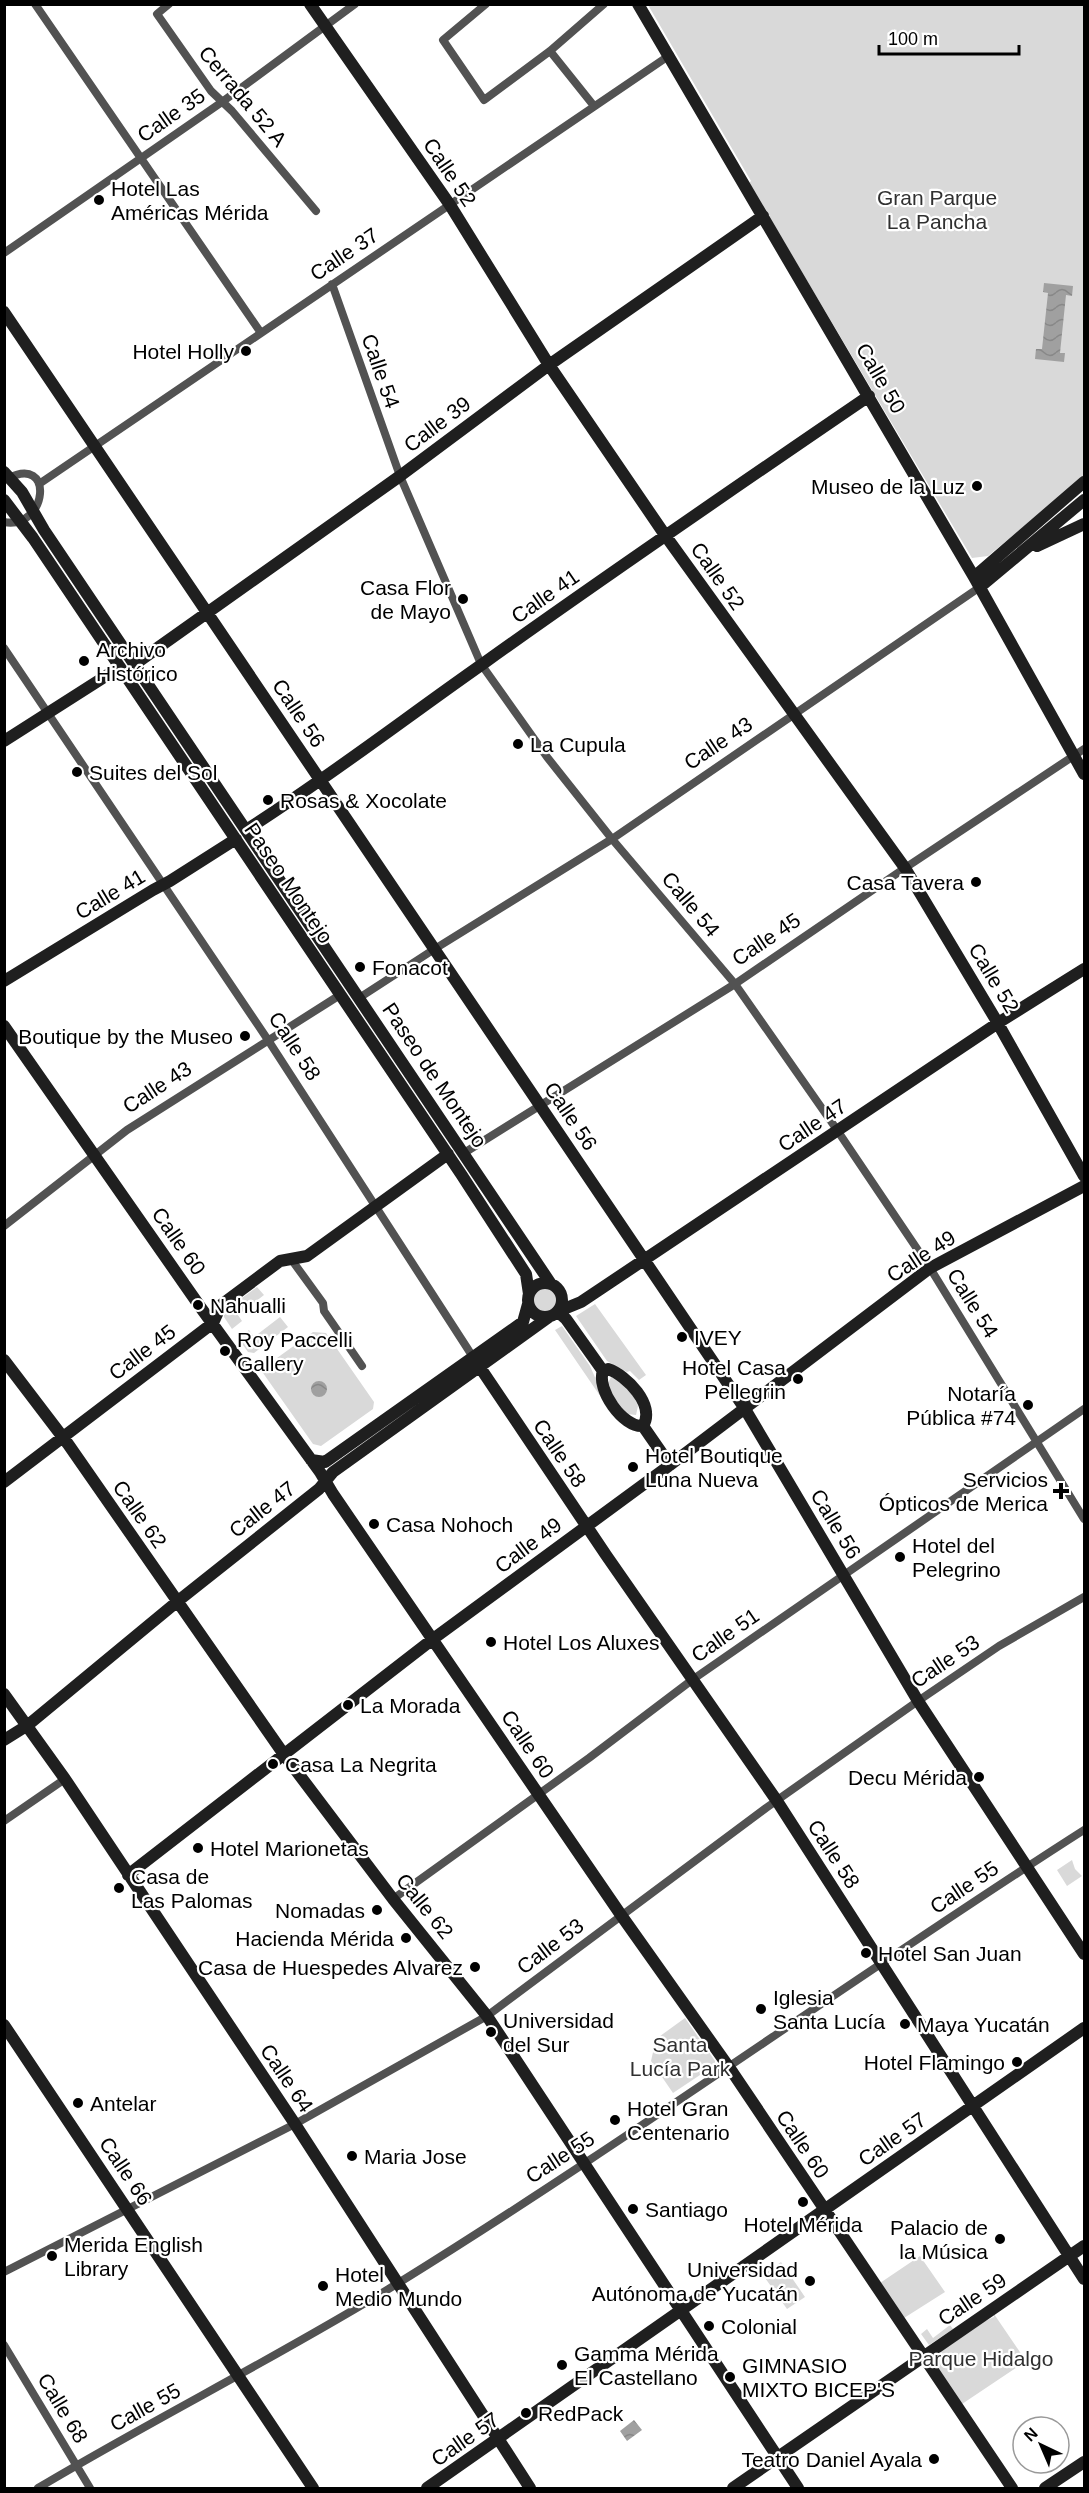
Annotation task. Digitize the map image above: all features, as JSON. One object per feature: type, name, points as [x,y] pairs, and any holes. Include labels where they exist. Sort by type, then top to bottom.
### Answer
[{"type":"street","points":[[35,4],[261,333]]},
{"type":"street","name":"Cerrada 52 A","points":[[169,4],[157,14],[211,92],[232,111],[316,211]]},
{"type":"street","name":"Calle 52","points":[[310,4],[450,205],[549,365],[665,535],[905,868],[998,1023],[1084,1176]]},
{"type":"street","name":"Calle 35","points":[[4,253],[222,102],[355,4]]},
{"type":"street","points":[[486,4],[443,40],[484,100],[550,51],[604,4]]},
{"type":"street","name":"Calle 50","points":[[638,4],[1079,752],[1084,774]]},
{"type":"street","points":[[550,51],[594,106]]},
{"type":"street","name":"Calle 37","points":[[39,484],[669,55]]},
{"type":"street","name":"Calle 39","points":[[135,664],[399,476],[549,365],[763,216]]},
{"type":"street","name":"Calle 54","points":[[332,284],[399,476],[481,664],[547,757],[612,839],[735,984],[930,1268],[1084,1519]]},
{"type":"street","name":"Calle 56","points":[[4,312],[745,1409],[918,1701],[1084,1954]]},
{"type":"street","name":"Calle 41","points":[[246,830],[321,781],[481,664],[869,396]]},
{"type":"street","points":[[4,522],[20,520],[32,511],[42,496],[39,484],[28,474],[6,477]]},
{"type":"street","points":[[6,477],[22,492],[32,511]]},
{"type":"street","name":"Calle 43","points":[[977,582],[1084,485]]},
{"type":"street","name":"Paseo Montejo","points":[[4,500],[120,667],[448,1154],[526,1274],[529,1299]]},
{"type":"street","name":"Calle 43","points":[[359,998],[612,839],[793,715],[977,582],[1021,553],[1084,500]]},
{"type":"street","name":"Paseo de Montejo","points":[[32,511],[552,1284]]},
{"type":"street","points":[[1021,553],[1084,524]]},
{"type":"street","name":"Calle 58","points":[[4,648],[268,1040],[476,1363],[777,1801],[1084,2278]]},
{"type":"street","points":[[4,741],[120,667]]},
{"type":"street","name":"Calle 45","points":[[464,1153],[735,984],[1079,752]]},
{"type":"street","name":"Calle 41","points":[[4,981],[236,839]]},
{"type":"street","name":"Calle 47","points":[[312,1460],[325,1462],[476,1363],[555,1314],[581,1302],[998,1023],[1084,969]]},
{"type":"street","name":"Calle 43","points":[[4,1226],[95,1154],[169,1102],[340,995]]},
{"type":"street","name":"Calle 60","points":[[4,1026],[312,1460],[621,1915],[728,2067],[1012,2488]]},
{"type":"street","name":"Calle 45","points":[[4,1482],[213,1323],[221,1305],[280,1261],[307,1256],[448,1154]]},
{"type":"street","name":"Calle 49","points":[[128,1875],[433,1640],[745,1409],[930,1268],[1084,1186]]},
{"type":"street","points":[[291,1259],[362,1366]]},
{"type":"street","points":[[555,1314],[563,1298],[559,1289],[552,1284],[536,1286],[529,1299],[536,1315],[555,1314],[566,1320],[603,1371],[601,1379],[610,1401],[631,1423],[643,1426],[670,1465]]},
{"type":"street","name":"Calle 47","points":[[476,1363],[522,1322],[529,1299]]},
{"type":"street","name":"Calle 62","points":[[4,1360],[63,1437],[285,1756],[393,1899],[487,2016],[798,2488]]},
{"type":"street","points":[[603,1371],[608,1369],[627,1379],[636,1392],[646,1415],[643,1426]]},
{"type":"street","name":"Calle 47","points":[[4,1740],[28,1725],[178,1601],[314,1493],[333,1472],[449,1381]]},
{"type":"street","name":"Calle 51","points":[[393,1899],[539,1795],[692,1680],[1084,1409]]},
{"type":"street","name":"Calle 53","points":[[4,2272],[295,2124],[487,2016],[621,1915],[918,1701],[999,1646],[1084,1596]]},
{"type":"street","name":"Calle 64","points":[[4,1694],[65,1779],[295,2124],[530,2488]]},
{"type":"street","points":[[4,1821],[65,1779]]},
{"type":"street","name":"Calle 55","points":[[38,2488],[239,2376],[399,2282],[585,2162],[1084,1830]]},
{"type":"street","name":"Calle 66","points":[[4,2025],[313,2488]]},
{"type":"street","name":"Calle 57","points":[[427,2488],[1084,2028]]},
{"type":"street","name":"Calle 59","points":[[734,2488],[1084,2246]]},
{"type":"street","name":"Calle 68","points":[[4,2345],[90,2488]]},
{"type":"street","points":[[1045,2488],[1084,2462]]},
{"type":"green space","name":"Gran Parque La Pancha","points":[[648,5],[1084,5],[1084,483],[1081,479],[988,556],[972,558],[749,183],[751,181]]},
{"type":"green space","points":[[257,1287],[264,1295],[238,1315],[242,1321],[232,1329],[224,1317],[224,1311]]},
{"type":"green space","points":[[545,1288],[554,1291],[557,1300],[554,1309],[545,1312],[536,1309],[533,1300],[536,1291]]},
{"type":"green space","points":[[595,1304],[646,1375],[639,1380],[630,1371],[627,1372],[607,1361],[576,1316]]},
{"type":"green space","points":[[280,1317],[288,1327],[254,1353],[248,1352],[238,1338],[249,1330],[254,1337]]},
{"type":"green space","points":[[562,1326],[590,1366],[609,1409],[555,1330]]},
{"type":"green space","points":[[313,1332],[326,1333],[374,1402],[373,1409],[321,1446],[313,1444],[263,1373],[264,1368],[276,1359],[278,1362],[281,1359],[277,1358]]},
{"type":"green space","points":[[611,1377],[624,1383],[631,1392],[638,1406],[636,1415],[627,1414],[610,1393],[608,1383]]},
{"type":"green space","points":[[1072,1860],[1075,1869],[1082,1876],[1067,1886],[1057,1870]]},
{"type":"green space","name":"Santa Lucía Park","points":[[685,2018],[715,2061],[715,2065],[673,2093],[651,2061],[656,2039]]},
{"type":"green space","points":[[920,2256],[945,2292],[904,2318],[880,2283]]},
{"type":"green space","points":[[781,2262],[805,2297],[787,2309],[763,2275]]},
{"type":"green space","name":"Parque Hidalgo","points":[[994,2314],[1026,2361],[962,2404],[933,2361],[934,2356],[981,2323],[994,2317]]},
{"type":"green space","points":[[950,2325],[953,2329],[929,2345],[921,2334],[927,2329],[933,2338]]},
{"type":"water","points":[[1044,283],[1073,286],[1072,296],[1066,295],[1060,353],[1065,353],[1064,362],[1035,359],[1036,349],[1042,349],[1048,293],[1043,292]]},
{"type":"water","points":[[319,1381],[327,1389],[319,1397],[311,1389]]},
{"type":"water","points":[[634,2420],[642,2430],[627,2441],[620,2431]]},
{"type":"place","name":"Hotel Las Américas Mérida","points":[[99,200]]},
{"type":"place","name":"Hotel Holly","points":[[246,351]]},
{"type":"place","name":"Museo de la Luz","points":[[977,486]]},
{"type":"place","name":"Casa Flor de Mayo","points":[[463,599]]},
{"type":"place","name":"Archivo Histórico","points":[[84,661]]},
{"type":"place","name":"La Cupula","points":[[518,744]]},
{"type":"place","name":"Suites del Sol","points":[[77,772]]},
{"type":"place","name":"Rosas & Xocolate","points":[[268,800]]},
{"type":"place","name":"Casa Tavera","points":[[976,882]]},
{"type":"place","name":"Fonacot","points":[[360,967]]},
{"type":"place","name":"Boutique by the Museo","points":[[245,1036]]},
{"type":"place","name":"Nahualli","points":[[198,1305]]},
{"type":"place","name":"IVEY","points":[[682,1337]]},
{"type":"place","name":"Roy Paccelli Gallery","points":[[225,1351]]},
{"type":"place","name":"Hotel Casa Pellegrin","points":[[798,1379]]},
{"type":"place","name":"Notaría Pública #74","points":[[1028,1405]]},
{"type":"place","name":"Hotel Boutique Luna Nueva","points":[[633,1467]]},
{"type":"place","name":"Servicios Ópticos de Merica","points":[[1061,1491]]},
{"type":"place","name":"Casa Nohoch","points":[[374,1524]]},
{"type":"place","name":"Hotel del Pelegrino","points":[[900,1557]]},
{"type":"place","name":"Hotel Los Aluxes","points":[[491,1642]]},
{"type":"place","name":"La Morada","points":[[348,1705]]},
{"type":"place","name":"Casa La Negrita","points":[[273,1764]]},
{"type":"place","name":"Decu Mérida","points":[[979,1777]]},
{"type":"place","name":"Hotel Marionetas","points":[[198,1848]]},
{"type":"place","name":"Casa de Las Palomas","points":[[119,1888]]},
{"type":"place","name":"Nomadas","points":[[377,1910]]},
{"type":"place","name":"Hacienda Mérida","points":[[406,1938]]},
{"type":"place","name":"Hotel San Juan","points":[[866,1953]]},
{"type":"place","name":"Casa de Huespedes Alvarez","points":[[475,1967]]},
{"type":"place","name":"Iglesia Santa Lucía","points":[[761,2009]]},
{"type":"place","name":"Maya Yucatán","points":[[905,2024]]},
{"type":"place","name":"Universidad del Sur","points":[[491,2032]]},
{"type":"place","name":"Hotel Flamingo","points":[[1017,2062]]},
{"type":"place","name":"Antelar","points":[[78,2103]]},
{"type":"place","name":"Hotel Gran Centenario","points":[[615,2120]]},
{"type":"place","name":"Maria Jose","points":[[352,2156]]},
{"type":"place","name":"Hotel Mérida","points":[[803,2202]]},
{"type":"place","name":"Santiago","points":[[633,2209]]},
{"type":"place","name":"Palacio de la Música","points":[[1000,2239]]},
{"type":"place","name":"Merida English Library","points":[[52,2256]]},
{"type":"place","name":"Universidad Autónoma de Yucatán","points":[[810,2281]]},
{"type":"place","name":"Hotel Medio Mundo","points":[[323,2286]]},
{"type":"place","name":"Colonial","points":[[709,2326]]},
{"type":"place","name":"Gamma Mérida El Castellano","points":[[562,2365]]},
{"type":"place","name":"GIMNASIO MIXTO BICEP'S","points":[[730,2377]]},
{"type":"place","name":"RedPack","points":[[526,2413]]},
{"type":"place","name":"Teatro Daniel Ayala","points":[[934,2459]]}]
